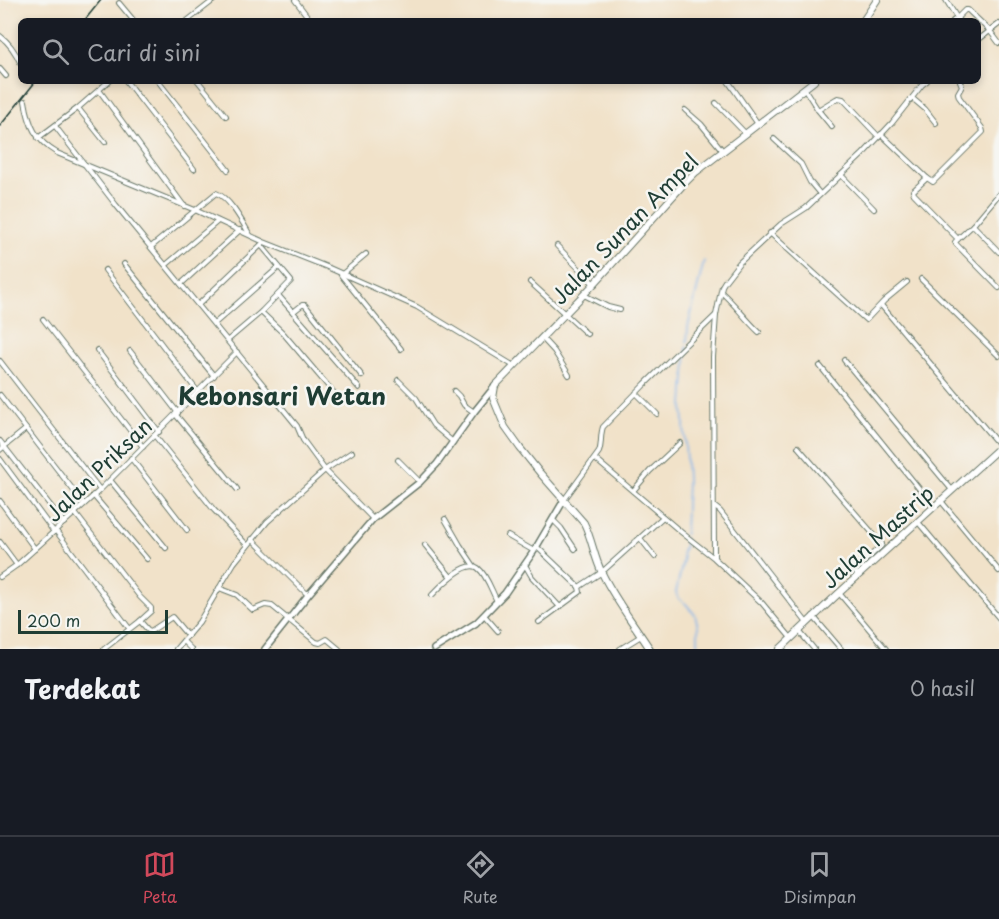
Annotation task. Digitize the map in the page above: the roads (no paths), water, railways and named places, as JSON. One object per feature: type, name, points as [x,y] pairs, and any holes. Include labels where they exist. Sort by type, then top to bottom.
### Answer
[{"type":"main road","points":[[865,18],[877,0]]},
{"type":"main road","name":"Jalan Sunan Ampel","points":[[495,386],[594,284],[696,172],[745,133],[807,92],[812,84]]},
{"type":"main road","points":[[495,386],[493,393],[495,406],[505,427],[584,524],[602,572],[650,649]]},
{"type":"main road","name":"Jalan Mastrip","points":[[780,649],[858,576],[884,548],[918,521],[999,448]]},
{"type":"street","points":[[296,0],[309,18]]},
{"type":"street","points":[[946,0],[955,18]]},
{"type":"street","points":[[191,18],[212,1]]},
{"type":"street","points":[[119,3],[132,18]]},
{"type":"street","points":[[958,18],[965,10],[976,18]]},
{"type":"street","points":[[981,22],[999,43]]},
{"type":"street","points":[[981,38],[999,24]]},
{"type":"street","points":[[0,36],[15,51],[18,58]]},
{"type":"street","points":[[0,69],[6,76]]},
{"type":"street","points":[[38,138],[106,84]]},
{"type":"street","points":[[128,84],[194,169]]},
{"type":"street","points":[[161,84],[228,170]]},
{"type":"street","points":[[200,84],[226,116]]},
{"type":"street","points":[[730,84],[758,124]]},
{"type":"street","points":[[714,558],[713,357],[716,315],[725,281],[770,234],[806,208],[880,136],[924,84]]},
{"type":"street","points":[[816,106],[840,98],[933,182],[983,132],[958,97],[961,84]]},
{"type":"street","points":[[99,90],[185,206]]},
{"type":"street","points":[[807,92],[832,127]]},
{"type":"street","points":[[912,98],[936,123]]},
{"type":"street","points":[[25,101],[28,119],[38,138],[57,153],[195,210],[240,230],[263,244],[327,267],[417,307],[514,366]]},
{"type":"street","points":[[716,103],[745,133]]},
{"type":"street","points":[[78,108],[105,142]]},
{"type":"street","points":[[685,110],[701,124],[724,152]]},
{"type":"street","points":[[55,126],[83,164],[297,426],[303,440],[325,470],[373,519]]},
{"type":"street","points":[[774,139],[801,164],[805,175],[820,194]]},
{"type":"street","points":[[841,174],[874,209]]},
{"type":"street","points":[[927,178],[913,192],[957,239]]},
{"type":"street","points":[[151,247],[213,194],[218,193],[241,219],[250,235]]},
{"type":"street","points":[[998,198],[955,242],[999,288]]},
{"type":"street","points":[[166,265],[218,221]]},
{"type":"street","points":[[973,225],[999,252]]},
{"type":"street","points":[[181,284],[240,230]]},
{"type":"street","points":[[770,234],[865,319],[907,282]]},
{"type":"street","points":[[228,340],[261,312],[291,281],[263,244]]},
{"type":"street","points":[[198,305],[263,244]]},
{"type":"street","points":[[557,246],[594,284]]},
{"type":"street","points":[[341,275],[366,254]]},
{"type":"street","points":[[124,264],[214,376]]},
{"type":"street","points":[[213,324],[279,267]]},
{"type":"street","points":[[105,270],[198,392]]},
{"type":"street","points":[[341,275],[401,349]]},
{"type":"street","points":[[921,279],[999,356]]},
{"type":"street","points":[[530,282],[587,334]]},
{"type":"street","points":[[721,292],[759,332]]},
{"type":"street","points":[[583,294],[610,308],[620,310]]},
{"type":"street","points":[[278,295],[359,388]]},
{"type":"street","points":[[293,312],[305,305],[362,376]]},
{"type":"street","points":[[881,305],[999,448]]},
{"type":"street","points":[[261,312],[278,327],[334,393]]},
{"type":"street","points":[[435,649],[473,625],[505,593],[525,565],[564,500],[595,459],[602,444],[603,427],[716,315]]},
{"type":"street","points":[[43,319],[143,447]]},
{"type":"street","points":[[541,338],[554,351],[569,375]]},
{"type":"street","points":[[97,350],[214,510],[247,545]]},
{"type":"street","points":[[130,351],[237,489]]},
{"type":"street","name":"Jalan Priksan","points":[[0,578],[100,490],[237,352]]},
{"type":"street","points":[[844,360],[952,490]]},
{"type":"street","points":[[0,361],[100,490]]},
{"type":"street","points":[[820,366],[934,507]]},
{"type":"street","points":[[398,380],[416,398],[433,424],[453,442]]},
{"type":"street","points":[[265,649],[373,519],[420,482],[438,464],[495,386]]},
{"type":"street","points":[[454,391],[464,405],[474,412]]},
{"type":"street","points":[[636,393],[657,414]]},
{"type":"street","points":[[0,395],[84,504]]},
{"type":"street","points":[[481,403],[488,402],[495,406]]},
{"type":"street","points":[[2,448],[26,429]]},
{"type":"street","points":[[0,441],[2,448],[64,523]]},
{"type":"street","points":[[633,491],[650,471],[680,443]]},
{"type":"street","points":[[798,447],[884,548]]},
{"type":"street","points":[[176,649],[199,622],[234,562],[267,522],[325,470],[352,452]]},
{"type":"street","points":[[131,458],[187,530]]},
{"type":"street","points":[[0,459],[129,628]]},
{"type":"street","points":[[595,459],[714,558],[762,603],[791,638]]},
{"type":"street","points":[[398,460],[420,482]]},
{"type":"street","points":[[110,480],[166,548]]},
{"type":"street","points":[[93,495],[147,559]]},
{"type":"street","points":[[0,501],[35,549]]},
{"type":"street","points":[[940,501],[999,571]]},
{"type":"street","points":[[715,507],[807,623]]},
{"type":"street","points":[[75,513],[151,608],[151,612],[104,649]]},
{"type":"street","points":[[579,587],[602,572],[663,517]]},
{"type":"street","points":[[445,519],[474,566],[484,575],[497,602]]},
{"type":"street","points":[[553,520],[575,549]]},
{"type":"street","points":[[918,521],[999,618]]},
{"type":"street","points":[[508,536],[535,548],[579,587],[580,592],[539,622]]},
{"type":"street","points":[[640,538],[655,557]]},
{"type":"street","points":[[252,539],[309,595]]},
{"type":"street","points":[[0,542],[17,565]]},
{"type":"street","points":[[425,545],[451,577]]},
{"type":"street","points":[[525,565],[532,577],[560,607]]},
{"type":"street","points":[[432,595],[451,577],[474,566]]},
{"type":"street","points":[[219,588],[237,596],[253,610],[270,605],[316,642],[320,643],[327,639],[339,649]]},
{"type":"street","points":[[839,593],[886,649]]},
{"type":"street","points":[[484,615],[498,631]]},
{"type":"street","points":[[813,616],[841,649]]},
{"type":"street","points":[[140,621],[152,632],[172,617],[188,636]]},
{"type":"street","points":[[798,631],[814,649]]},
{"type":"street","points":[[620,649],[642,636]]},
{"type":"street","points":[[183,641],[190,649]]},
{"type":"waterway","points":[[687,342],[688,327],[704,261]]},
{"type":"waterway","points":[[685,534],[687,480],[683,405],[687,347]]},
{"type":"waterway","points":[[685,538],[682,551],[683,561],[676,592],[678,598],[695,615],[698,626],[698,649]]},
{"type":"railway","points":[[86,18],[101,0]]},
{"type":"railway","points":[[0,126],[34,84]]},
{"type":"district","name":"Kebonsari Wetan","points":[[282,395]]}]
